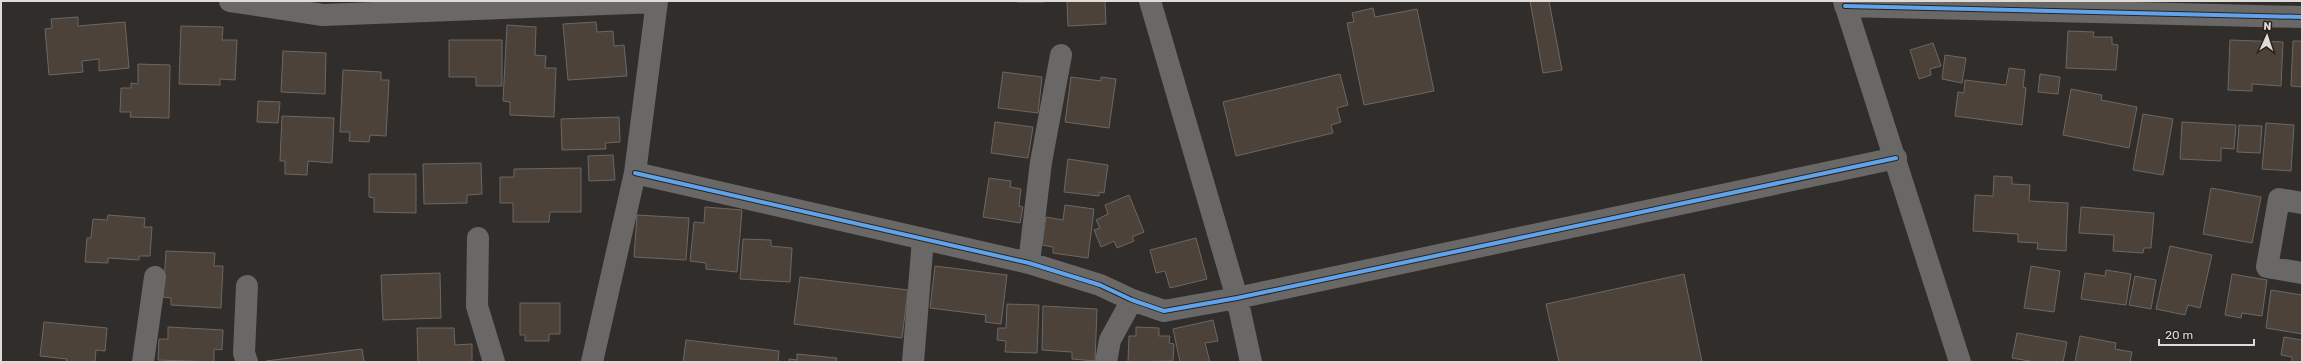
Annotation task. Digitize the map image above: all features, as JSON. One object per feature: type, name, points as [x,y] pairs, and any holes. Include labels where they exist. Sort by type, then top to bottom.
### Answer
[{"type":"street","points":[[230,1],[323,8],[657,1],[635,173],[592,362]]},
{"type":"street","points":[[1150,1],[1237,298],[1251,362]]},
{"type":"street","points":[[1960,362],[1896,158],[1845,4],[2302,17]]},
{"type":"street","points":[[1029,263],[1041,162],[1061,55]]},
{"type":"street","points":[[635,173],[1029,263],[1100,285],[1132,300],[1164,311],[1237,298],[1896,158]]},
{"type":"street","points":[[2302,203],[2279,199],[2267,267],[2302,273]]},
{"type":"street","points":[[478,238],[477,306],[494,362]]},
{"type":"street","points":[[913,362],[923,239]]},
{"type":"street","points":[[143,362],[154,276]]},
{"type":"street","points":[[247,286],[244,353],[247,362]]},
{"type":"street","points":[[1106,362],[1110,340],[1132,300]]},
{"type":"building","points":[[1043,1],[1044,2],[1017,2]]},
{"type":"building","points":[[1067,1],[1105,1],[1106,24],[1068,26]]},
{"type":"building","points":[[1530,1],[1549,1],[1562,70],[1543,73]]},
{"type":"building","points":[[1373,8],[1375,17],[1417,9],[1434,91],[1364,105],[1347,23],[1354,22],[1352,13]]},
{"type":"building","points":[[78,17],[78,26],[125,22],[129,68],[99,71],[99,59],[82,61],[83,72],[49,75],[45,29],[52,28],[51,19]]},
{"type":"building","points":[[596,22],[597,32],[613,31],[614,46],[624,45],[627,76],[568,80],[563,24]]},
{"type":"building","points":[[507,25],[536,27],[535,55],[546,56],[545,68],[556,68],[554,117],[510,115],[510,102],[503,101]]},
{"type":"building","points":[[181,26],[223,27],[222,40],[237,40],[235,80],[220,79],[220,85],[179,84]]},
{"type":"building","points":[[2068,31],[2094,32],[2093,37],[2112,37],[2112,44],[2118,45],[2116,70],[2066,68]]},
{"type":"building","points":[[449,40],[502,40],[502,86],[476,86],[476,77],[449,77]]},
{"type":"building","points":[[2230,40],[2283,42],[2281,86],[2252,84],[2252,91],[2228,90]]},
{"type":"building","points":[[2293,41],[2302,41],[2302,87],[2291,86]]},
{"type":"building","points":[[1933,43],[1941,66],[1930,69],[1931,75],[1919,79],[1910,50]]},
{"type":"building","points":[[283,51],[326,53],[325,94],[281,92]]},
{"type":"building","points":[[1945,55],[1966,58],[1962,83],[1942,79]]},
{"type":"building","points":[[138,64],[170,65],[169,118],[130,117],[131,112],[120,112],[121,88],[131,88],[131,83],[138,84]]},
{"type":"building","points":[[2009,68],[2025,70],[2023,87],[2026,88],[2022,125],[1955,116],[1958,92],[1964,93],[1965,80],[2006,85]]},
{"type":"building","points":[[343,70],[381,72],[381,80],[389,80],[386,136],[370,135],[369,142],[349,141],[350,132],[340,132]]},
{"type":"building","points":[[1003,72],[1042,77],[1038,113],[998,108]]},
{"type":"building","points":[[1340,74],[1348,105],[1337,108],[1341,122],[1331,125],[1333,133],[1236,156],[1223,102]]},
{"type":"building","points":[[2040,74],[2060,77],[2058,94],[2038,92]]},
{"type":"building","points":[[1071,77],[1101,81],[1101,77],[1116,79],[1109,128],[1065,122]]},
{"type":"building","points":[[2071,89],[2102,95],[2101,100],[2137,107],[2129,148],[2063,135]]},
{"type":"building","points":[[258,101],[280,102],[278,123],[257,122]]},
{"type":"building","points":[[2143,114],[2173,119],[2163,175],[2133,170]]},
{"type":"building","points":[[282,116],[334,118],[332,163],[308,161],[307,175],[285,174],[285,161],[280,161]]},
{"type":"building","points":[[619,117],[620,142],[605,143],[606,149],[562,150],[561,119]]},
{"type":"building","points":[[995,122],[1033,127],[1028,158],[991,153]]},
{"type":"building","points":[[2182,122],[2236,125],[2234,149],[2221,148],[2221,161],[2180,159]]},
{"type":"building","points":[[2266,123],[2294,125],[2291,171],[2262,169]]},
{"type":"building","points":[[2239,125],[2262,126],[2260,153],[2237,152]]},
{"type":"building","points":[[613,155],[615,180],[589,181],[588,156]]},
{"type":"building","points":[[1068,159],[1108,165],[1104,193],[1099,192],[1099,196],[1064,192]]},
{"type":"building","points":[[481,163],[482,194],[467,195],[467,203],[424,204],[423,164]]},
{"type":"building","points":[[581,168],[581,212],[550,212],[549,222],[513,222],[513,203],[500,203],[500,177],[514,177],[514,169]]},
{"type":"building","points":[[369,174],[416,174],[416,213],[374,212],[374,198],[369,197]]},
{"type":"building","points":[[1994,176],[2012,177],[2012,184],[2030,185],[2029,201],[2068,203],[2066,251],[2037,249],[2038,243],[2018,242],[2018,234],[1973,231],[1975,195],[1993,196]]},
{"type":"building","points":[[989,178],[1011,181],[1010,187],[1021,189],[1019,206],[1023,207],[1020,223],[983,217]]},
{"type":"building","points":[[2211,188],[2261,197],[2252,243],[2203,234]]},
{"type":"building","points":[[1129,195],[1144,232],[1132,237],[1134,241],[1117,248],[1114,241],[1101,247],[1094,230],[1100,228],[1096,220],[1108,214],[1105,205]]},
{"type":"building","points":[[1065,205],[1094,209],[1088,258],[1053,253],[1053,247],[1042,245],[1046,217],[1063,220]]},
{"type":"building","points":[[705,207],[742,210],[737,272],[706,269],[706,263],[690,261],[694,222],[704,223]]},
{"type":"building","points":[[2081,207],[2154,213],[2151,248],[2144,248],[2143,253],[2113,251],[2114,235],[2079,233]]},
{"type":"building","points":[[108,215],[145,218],[144,227],[152,227],[150,256],[139,256],[139,260],[108,258],[108,263],[85,262],[87,238],[91,238],[93,219],[107,220]]},
{"type":"building","points":[[637,215],[689,218],[686,260],[634,257]]},
{"type":"building","points":[[1196,238],[1207,279],[1170,288],[1165,271],[1156,273],[1150,250]]},
{"type":"building","points":[[743,239],[771,240],[771,246],[792,248],[790,282],[740,279]]},
{"type":"building","points":[[2170,246],[2212,255],[2200,308],[2188,305],[2185,315],[2156,309]]},
{"type":"building","points":[[166,251],[215,253],[214,266],[223,266],[221,308],[171,305],[171,298],[163,297]]},
{"type":"building","points":[[935,266],[1007,275],[1001,324],[985,322],[986,315],[930,308]]},
{"type":"building","points":[[2031,266],[2060,271],[2054,312],[2024,308]]},
{"type":"building","points":[[2106,270],[2131,274],[2126,305],[2081,299],[2085,273],[2105,276]]},
{"type":"building","points":[[440,273],[441,318],[383,320],[381,275]]},
{"type":"building","points":[[1684,274],[1702,362],[1559,362],[1546,304]]},
{"type":"building","points":[[2232,274],[2267,280],[2262,316],[2242,313],[2241,318],[2225,315]]},
{"type":"building","points":[[2135,276],[2156,280],[2151,309],[2129,305]]},
{"type":"building","points":[[800,277],[908,290],[902,338],[794,324]]},
{"type":"building","points":[[2271,290],[2302,295],[2302,334],[2266,328]]},
{"type":"building","points":[[520,303],[560,303],[560,334],[549,334],[549,341],[525,341],[525,335],[520,335]]},
{"type":"building","points":[[1007,304],[1039,305],[1037,353],[1005,352],[1006,341],[997,340],[998,328],[1006,328]]},
{"type":"building","points":[[1043,306],[1097,309],[1095,361],[1072,359],[1072,352],[1042,350]]},
{"type":"building","points":[[1213,320],[1218,341],[1205,343],[1210,362],[1180,362],[1173,329]]},
{"type":"building","points":[[44,322],[107,328],[105,351],[96,350],[95,362],[66,362],[67,359],[40,356]]},
{"type":"building","points":[[168,327],[223,330],[222,350],[214,349],[214,362],[158,360],[159,339],[168,339]]},
{"type":"building","points":[[1136,327],[1159,328],[1159,336],[1170,336],[1169,343],[1174,344],[1173,361],[1128,362],[1129,336],[1136,336]]},
{"type":"building","points":[[417,328],[454,328],[455,345],[472,344],[472,362],[418,362]]},
{"type":"building","points":[[2017,333],[2067,342],[2063,362],[2035,362],[2012,358]]},
{"type":"building","points":[[2080,336],[2116,343],[2115,349],[2132,352],[2130,362],[2075,362]]},
{"type":"building","points":[[2284,337],[2302,340],[2302,362],[2292,362],[2292,357],[2281,355]]},
{"type":"building","points":[[686,340],[779,351],[778,362],[683,362]]},
{"type":"building","points":[[362,349],[364,362],[266,362],[266,361]]},
{"type":"building","points":[[797,354],[837,358],[836,362],[789,362],[789,359],[797,360]]},
{"type":"cycle path","points":[[1845,6],[2302,17]]},
{"type":"cycle path","points":[[635,173],[1029,263],[1100,285],[1132,300],[1164,311],[1237,298],[1896,158]]}]
